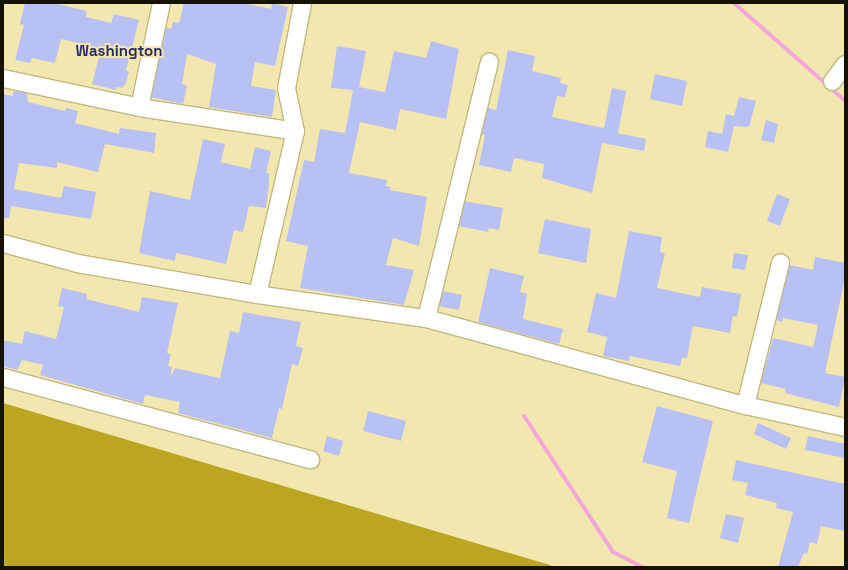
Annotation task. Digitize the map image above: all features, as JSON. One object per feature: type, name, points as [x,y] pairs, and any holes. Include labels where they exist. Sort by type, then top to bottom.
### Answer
[{"type":"street","points":[[139,107],[161,3]]},
{"type":"street","points":[[256,294],[295,131],[286,88],[302,3]]},
{"type":"street","points":[[426,318],[489,62]]},
{"type":"street","points":[[832,81],[845,64]]},
{"type":"street","points":[[3,78],[139,107],[295,131]]},
{"type":"street","points":[[3,244],[77,262],[256,294],[426,318],[744,405],[845,427]]},
{"type":"street","points":[[744,405],[780,262]]},
{"type":"street","points":[[3,377],[310,459]]},
{"type":"shaded area","points":[[3,403],[550,565],[552,567],[3,567]]},
{"type":"building","points":[[25,3],[54,3],[87,11],[86,17],[111,23],[114,14],[139,20],[126,71],[129,71],[126,83],[122,88],[116,87],[116,90],[92,84],[100,53],[82,44],[61,39],[55,63],[32,58],[30,63],[15,60],[24,25],[20,24]]},
{"type":"building","points":[[184,3],[244,3],[271,9],[272,3],[288,7],[275,66],[255,62],[251,86],[276,90],[272,117],[209,107],[216,64],[187,54],[182,84],[187,86],[183,104],[151,97],[166,28],[171,29],[173,22],[179,23]]},
{"type":"building","points":[[431,41],[459,49],[446,119],[400,109],[396,130],[360,122],[349,173],[387,180],[386,186],[391,187],[390,190],[427,197],[419,246],[393,238],[386,265],[414,270],[404,305],[300,288],[308,246],[286,241],[304,160],[314,162],[320,129],[345,133],[353,90],[331,88],[337,46],[366,51],[359,87],[385,92],[394,51],[426,58]]},
{"type":"building","points":[[508,50],[535,56],[532,71],[561,78],[560,83],[568,85],[565,97],[557,96],[552,117],[604,128],[612,88],[626,91],[618,133],[646,139],[644,151],[602,143],[592,193],[542,178],[544,164],[514,158],[511,172],[479,165],[485,135],[481,134],[488,108],[496,110]]},
{"type":"building","points":[[655,74],[687,81],[682,106],[650,99]]},
{"type":"building","points":[[14,91],[27,93],[28,102],[65,111],[66,108],[78,111],[75,123],[119,134],[120,128],[156,133],[154,153],[105,144],[98,172],[57,162],[57,168],[19,163],[14,189],[61,198],[64,186],[96,192],[91,219],[11,206],[9,218],[3,218],[3,94],[12,96]]},
{"type":"building","points":[[739,97],[756,101],[749,127],[734,126],[728,152],[705,147],[708,131],[722,134],[726,114],[734,116]]},
{"type":"building","points":[[766,120],[778,124],[774,143],[761,140]]},
{"type":"building","points":[[203,139],[225,144],[221,162],[250,169],[255,147],[271,151],[266,173],[269,173],[269,183],[266,208],[249,206],[243,232],[234,230],[226,264],[176,253],[175,261],[139,253],[150,191],[190,200]]},
{"type":"building","points":[[777,194],[790,199],[780,226],[767,221]]},
{"type":"building","points":[[465,201],[503,208],[499,230],[489,228],[488,232],[459,226]]},
{"type":"building","points":[[545,219],[591,229],[586,263],[538,253]]},
{"type":"building","points":[[629,231],[662,237],[660,252],[665,253],[657,288],[700,297],[702,287],[741,294],[737,317],[733,316],[730,333],[693,326],[687,358],[682,358],[680,366],[630,356],[629,361],[603,356],[607,337],[587,332],[596,293],[616,298]]},
{"type":"building","points":[[734,253],[748,255],[745,270],[732,268]]},
{"type":"building","points":[[815,257],[845,263],[845,277],[825,373],[845,377],[839,407],[785,393],[786,389],[761,383],[773,338],[813,347],[818,325],[783,318],[782,322],[776,320],[789,265],[813,270]]},
{"type":"building","points":[[490,268],[524,276],[520,292],[527,294],[523,319],[563,329],[559,344],[478,322]]},
{"type":"building","points":[[62,288],[87,294],[86,299],[139,312],[142,297],[178,303],[167,353],[171,354],[168,366],[172,367],[170,378],[175,368],[220,378],[230,331],[239,333],[243,312],[301,322],[296,346],[303,348],[298,366],[292,364],[282,409],[279,408],[272,438],[178,413],[180,402],[145,395],[143,404],[40,375],[43,365],[22,360],[17,370],[3,366],[3,340],[22,344],[25,331],[56,339],[64,307],[58,306]]},
{"type":"building","points":[[443,291],[462,295],[459,310],[439,306]]},
{"type":"building","points":[[657,406],[713,421],[689,523],[667,518],[677,471],[642,462]]},
{"type":"building","points":[[368,411],[406,421],[401,441],[363,431]]},
{"type":"building","points":[[758,423],[791,438],[786,449],[754,434]]},
{"type":"building","points":[[327,436],[343,441],[339,456],[323,451]]},
{"type":"building","points":[[808,436],[845,444],[845,458],[805,450]]},
{"type":"building","points":[[736,460],[845,484],[845,531],[821,526],[817,544],[810,542],[807,554],[804,553],[798,567],[778,567],[793,512],[776,508],[777,503],[745,495],[748,483],[732,480]]},
{"type":"building","points":[[726,514],[744,518],[738,543],[720,538]]},
{"type":"waterway","points":[[734,3],[845,101]]},
{"type":"waterway","points":[[524,416],[613,552],[643,567]]},
{"type":"district","name":"Washington","points":[[119,51]]}]
